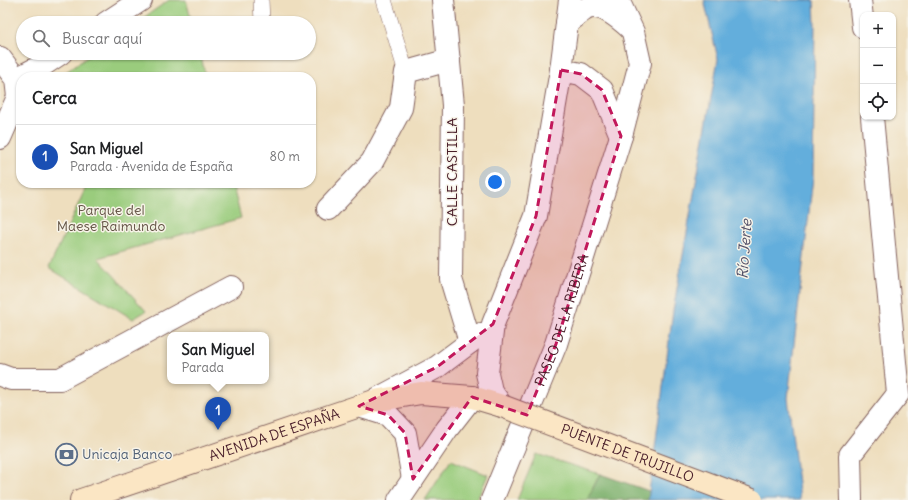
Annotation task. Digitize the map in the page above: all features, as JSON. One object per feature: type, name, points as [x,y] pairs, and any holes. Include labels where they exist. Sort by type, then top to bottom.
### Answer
[{"type":"main road","name":"AVENIDA DE ESPAÑA","points":[[81,500],[366,404],[421,393],[472,397]]},
{"type":"main road","name":"PUENTE DE TRUJILLO","points":[[472,397],[502,406],[752,500]]},
{"type":"street","points":[[117,16],[141,0]]},
{"type":"street","name":"CALLE CASTILLA","points":[[443,0],[453,105],[452,279],[470,342]]},
{"type":"street","points":[[502,406],[491,391],[487,373],[493,324],[536,216],[561,70],[570,0]]},
{"type":"street","name":"PASEO DE LA RIBERA","points":[[492,500],[556,344],[621,136],[640,63],[634,32],[618,0]]},
{"type":"street","points":[[860,0],[861,12]]},
{"type":"street","points":[[567,23],[588,8],[600,7],[617,17],[634,32]]},
{"type":"street","points":[[0,58],[16,79]]},
{"type":"street","points":[[30,72],[50,60]]},
{"type":"street","points":[[328,209],[372,162],[401,108],[406,72],[449,60]]},
{"type":"street","points":[[561,70],[581,74],[602,90],[621,136]]},
{"type":"street","points":[[0,138],[16,102]]},
{"type":"street","points":[[851,500],[850,455],[898,394],[872,120]]},
{"type":"street","points":[[0,375],[11,379],[60,379],[231,286]]},
{"type":"street","points":[[366,404],[437,367],[493,324]]},
{"type":"street","points":[[399,500],[447,429],[472,397]]},
{"type":"street","points":[[366,404],[388,415],[405,433],[412,479]]},
{"type":"lane","points":[[261,0],[262,16]]},
{"type":"lane","points":[[384,0],[406,72]]},
{"type":"highlighted area","points":[[561,70],[581,74],[602,90],[621,136],[556,344],[527,415],[472,397],[413,479],[405,433],[388,415],[359,406],[437,367],[493,324],[536,216]]},
{"type":"green space","points":[[169,0],[186,0],[190,16],[146,16]]},
{"type":"green space","points":[[83,60],[202,60],[205,72],[66,72]]},
{"type":"green space","name":"Parque del Maese Raimundo","points":[[86,188],[233,188],[241,218],[98,258],[146,311],[133,319],[49,268]]},
{"type":"green space","points":[[536,454],[600,474],[587,500],[517,500]]},
{"type":"green space","points":[[451,460],[488,475],[477,500],[425,500]]},
{"type":"green space","points":[[600,474],[649,491],[648,500],[587,500]]},
{"type":"water","name":"Río Jerte","points":[[704,0],[814,0],[813,177],[788,398],[800,500],[648,500],[673,311],[718,59]]},
{"type":"place","name":"San Miguel","points":[[218,430]]},
{"type":"place","name":"Unicaja Banco","points":[[66,454]]}]
